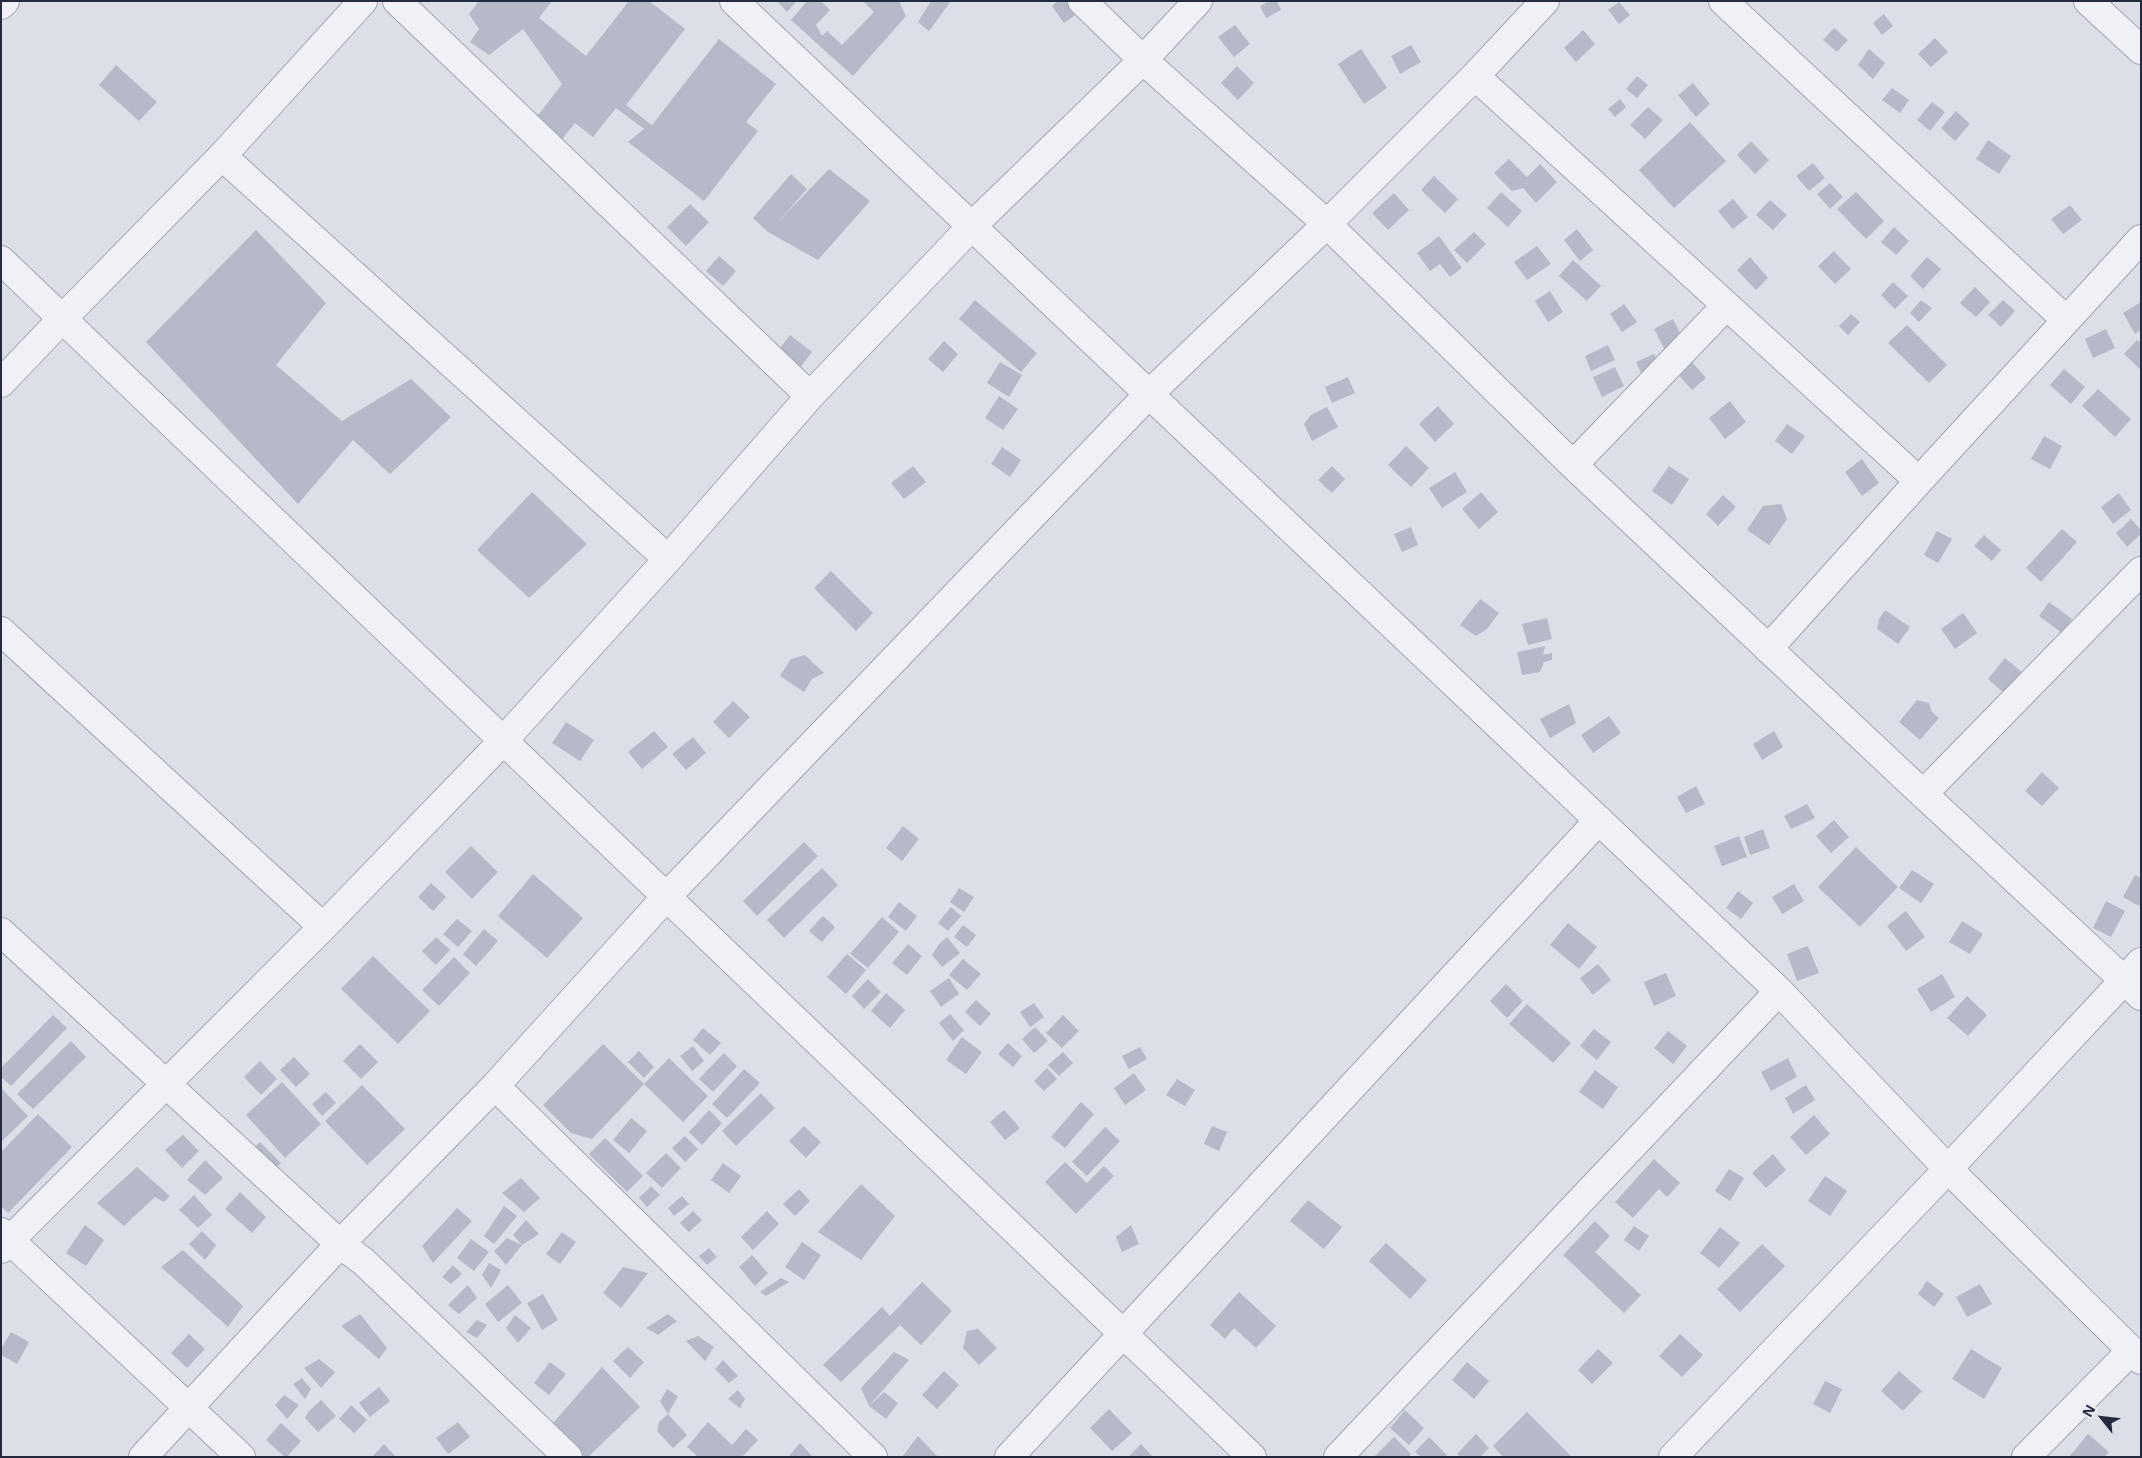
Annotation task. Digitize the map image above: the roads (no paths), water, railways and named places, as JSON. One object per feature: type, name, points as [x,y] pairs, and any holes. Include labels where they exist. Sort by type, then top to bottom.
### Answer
[{"type":"street","points":[[1,6],[5,1]]},
{"type":"street","points":[[1,383],[222,156],[363,1]]},
{"type":"street","points":[[397,1],[810,396]]},
{"type":"street","points":[[734,1],[1779,990],[1948,1169],[2136,1355],[2026,1457]]},
{"type":"street","points":[[1082,1],[1143,60],[1327,224],[1574,465],[1924,794],[2135,979],[1948,1169],[1673,1457]]},
{"type":"street","points":[[241,1457],[4,1240],[166,1085],[323,927],[503,740],[668,559],[810,396],[972,226],[1143,60],[1198,1]]},
{"type":"street","points":[[143,1457],[340,1244],[494,1086],[666,896],[1149,394],[1327,224],[1475,76],[1545,1]]},
{"type":"street","points":[[1723,1],[2066,320]]},
{"type":"street","points":[[2088,1],[2141,50]]},
{"type":"street","points":[[1475,76],[1919,481]]},
{"type":"street","points":[[222,156],[668,559]]},
{"type":"street","points":[[1768,649],[2141,239]]},
{"type":"street","points":[[1,260],[1252,1457]]},
{"type":"street","points":[[1574,465],[1726,306]]},
{"type":"street","points":[[1924,794],[2141,570]]},
{"type":"street","points":[[1,631],[323,927]]},
{"type":"street","points":[[1009,1457],[1599,820]]},
{"type":"street","points":[[1,932],[340,1244],[364,1262],[568,1457]]},
{"type":"street","points":[[1338,1457],[1779,990]]},
{"type":"street","points":[[494,1086],[873,1457]]}]
